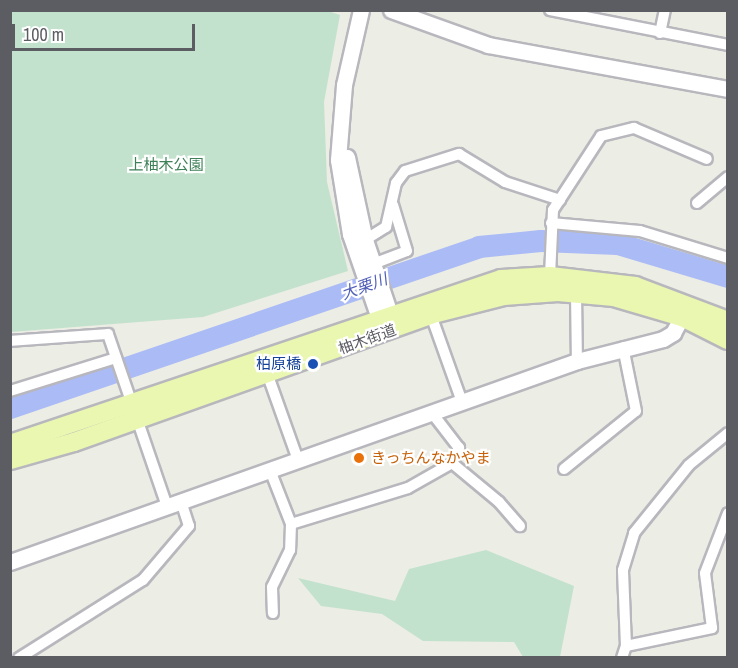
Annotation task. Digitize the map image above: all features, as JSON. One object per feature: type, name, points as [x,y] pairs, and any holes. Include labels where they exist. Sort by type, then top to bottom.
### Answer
[{"type":"main road","name":"柚木街道","points":[[10,460],[386,321],[482,283],[550,276],[635,285],[685,309],[728,340]]},
{"type":"main road","name":"柚木街道","points":[[10,444],[136,412],[267,373],[386,321],[431,315],[504,296],[576,293],[685,309],[728,321]]},
{"type":"street","points":[[361,10],[348,61],[341,124],[343,206],[370,270]]},
{"type":"street","points":[[391,10],[488,45],[728,89]]},
{"type":"street","points":[[550,10],[728,45]]},
{"type":"street","points":[[660,33],[664,10]]},
{"type":"street","points":[[341,124],[370,270],[386,321]]},
{"type":"street","points":[[550,276],[551,225],[560,200],[601,136],[613,129],[657,133],[707,159]]},
{"type":"street","points":[[365,240],[386,227],[393,205],[396,183],[405,171],[459,154],[505,182],[560,200]]},
{"type":"street","points":[[697,203],[728,177]]},
{"type":"street","points":[[370,270],[407,251],[393,205]]},
{"type":"street","points":[[551,225],[640,231],[728,258]]},
{"type":"street","points":[[576,293],[577,361]]},
{"type":"street","points":[[10,562],[577,361],[623,347],[668,337],[685,309]]},
{"type":"street","points":[[431,315],[462,402]]},
{"type":"street","points":[[10,341],[108,334],[126,387],[174,503],[189,526],[143,580],[19,657]]},
{"type":"street","points":[[564,469],[636,411],[623,347]]},
{"type":"street","points":[[10,392],[117,361]]},
{"type":"street","points":[[267,373],[297,460]]},
{"type":"street","points":[[291,524],[408,488],[452,463],[459,448],[432,413]]},
{"type":"street","points":[[622,657],[626,646],[623,570],[634,533],[689,465],[728,433]]},
{"type":"street","points":[[452,463],[499,501],[520,526]]},
{"type":"street","points":[[270,470],[291,524],[290,549],[272,587],[273,613]]},
{"type":"street","points":[[626,646],[712,628],[705,573],[728,513]]},
{"type":"green space","name":"上柚木公園","points":[[11,11],[328,11],[340,15],[324,102],[327,182],[348,271],[203,317],[11,332]]},
{"type":"green space","points":[[486,550],[574,586],[560,657],[523,657],[514,642],[423,641],[382,614],[321,606],[298,578],[395,601],[409,569]]},
{"type":"waterway","name":"大栗川","points":[[10,408],[479,247],[541,241],[618,244],[728,277]]},
{"type":"place","name":"柏原橋","points":[[313,364]]},
{"type":"place","name":"きっちんなかやま","points":[[359,458]]}]
